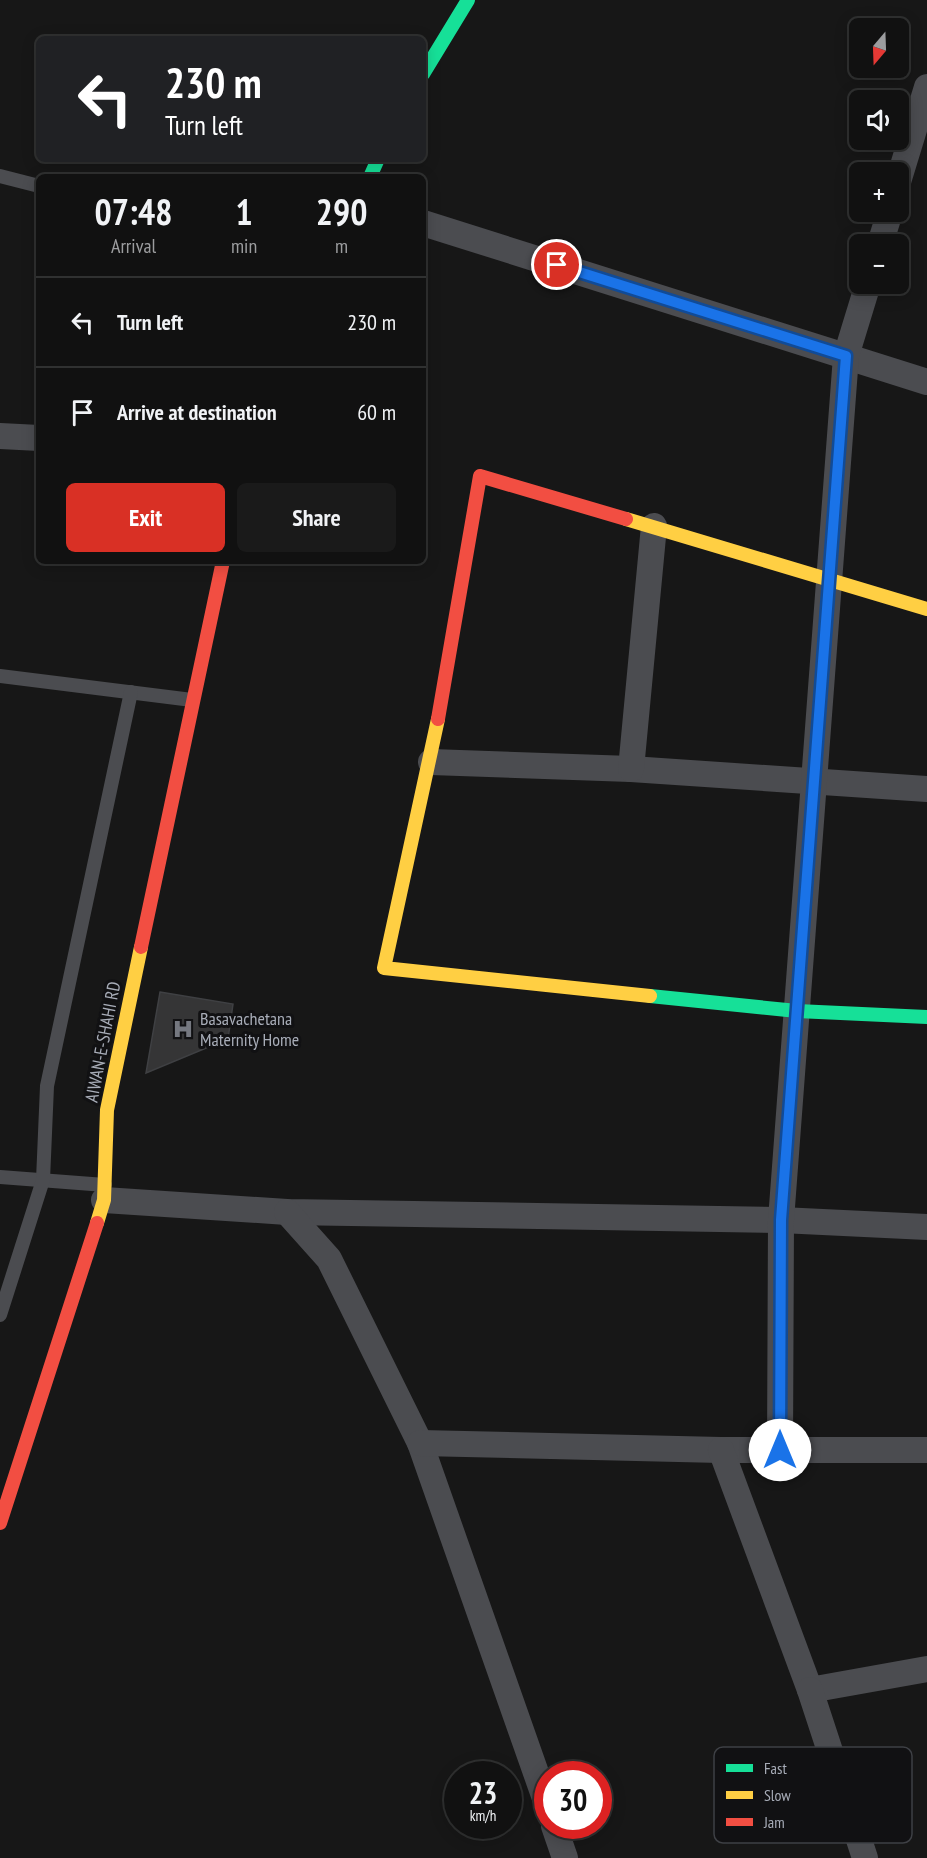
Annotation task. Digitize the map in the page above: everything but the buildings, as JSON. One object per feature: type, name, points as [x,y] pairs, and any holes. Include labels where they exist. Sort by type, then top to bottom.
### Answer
[{"type":"street","points":[[426,69],[468,0]]},
{"type":"street","points":[[904,162],[927,87]]},
{"type":"street","points":[[426,224],[927,382]]},
{"type":"street","points":[[780,1450],[781,1220],[846,356],[865,294]]},
{"type":"street","points":[[0,436],[36,438]]},
{"type":"street","points":[[927,609],[480,476],[431,762],[384,968],[797,1011],[927,1017]]},
{"type":"street","points":[[631,769],[654,526]]},
{"type":"street","name":"AIWAN-E-SHAHI RD","points":[[0,1523],[104,1193],[107,1110],[222,564]]},
{"type":"street","points":[[431,762],[631,769],[927,789]]},
{"type":"street","points":[[104,1193],[287,1212],[781,1220],[927,1227]]},
{"type":"street","points":[[287,1212],[329,1259],[420,1443],[534,1767]]},
{"type":"street","points":[[420,1443],[721,1450],[927,1450]]},
{"type":"street","points":[[721,1450],[810,1690],[829,1747]]},
{"type":"street","points":[[810,1690],[927,1669]]},
{"type":"street","points":[[558,1839],[565,1858]]},
{"type":"street","points":[[860,1843],[865,1858]]},
{"type":"lane","points":[[0,176],[36,185]]},
{"type":"lane","points":[[0,676],[192,700]]},
{"type":"lane","points":[[0,1315],[43,1180],[47,1086],[130,692]]},
{"type":"lane","points":[[0,1177],[43,1180],[104,1193]]},
{"type":"traffic: fast","points":[[426,69],[468,0]]},
{"type":"traffic: fast","points":[[371,174],[377,162]]},
{"type":"traffic: fast","points":[[650,996],[797,1011],[927,1017]]},
{"type":"traffic: slow","points":[[626,519],[927,609]]},
{"type":"traffic: slow","points":[[438,719],[384,968],[650,996]]},
{"type":"traffic: slow","points":[[97,1223],[104,1200],[107,1110],[141,947]]},
{"type":"traffic: jam","points":[[438,719],[480,476],[626,519]]},
{"type":"traffic: jam","points":[[141,947],[222,564]]},
{"type":"traffic: jam","points":[[0,1523],[97,1223]]},
{"type":"place","name":"Basavachetana Maternity Home","points":[[183,1029]]},
{"type":"route","points":[[557,265],[846,356],[781,1220],[780,1450]]}]
